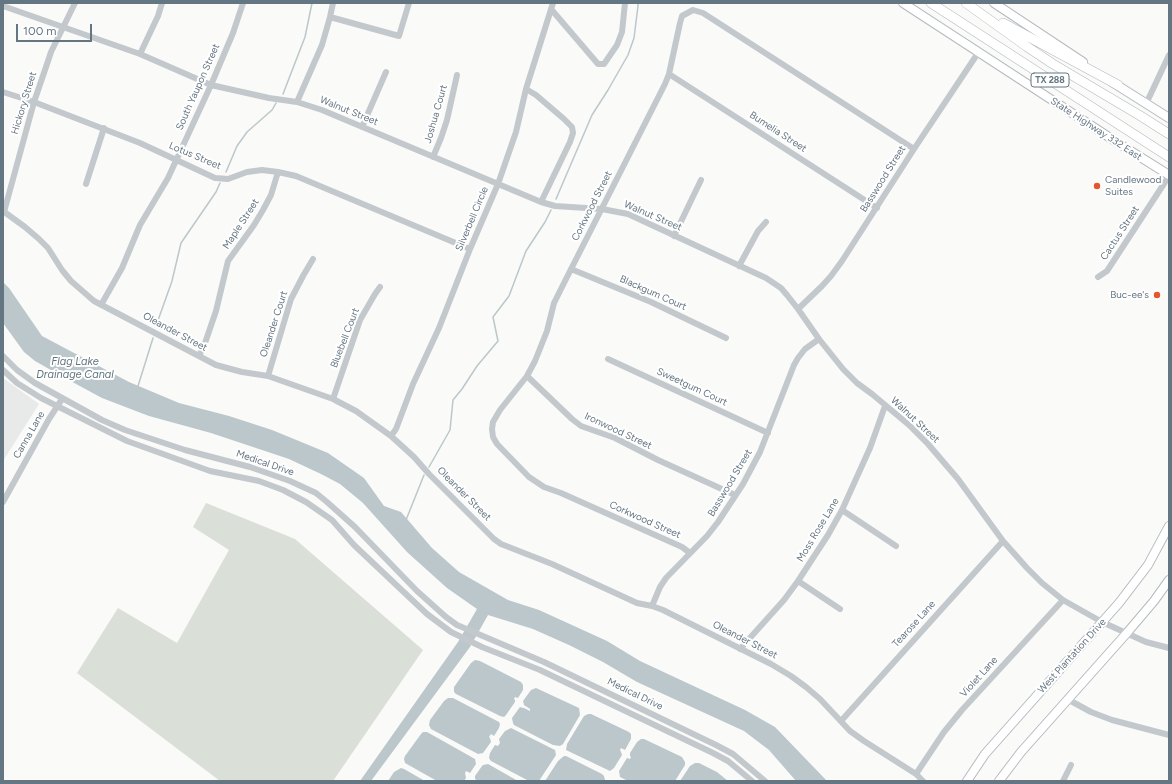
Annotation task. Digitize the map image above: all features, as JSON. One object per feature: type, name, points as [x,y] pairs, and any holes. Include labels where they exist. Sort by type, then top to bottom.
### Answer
[{"type":"highway","name":"TX 288","points":[[931,3],[1169,157]]},
{"type":"highway","name":"TX 288","points":[[969,5],[1053,64],[1140,115],[1169,134]]},
{"type":"highway","points":[[969,5],[1118,85]]},
{"type":"main road","name":"State Highway 332 East","points":[[903,3],[978,53],[1169,175]]},
{"type":"main road","points":[[994,3],[1169,118]]},
{"type":"main road","name":"West Plantation Drive","points":[[967,781],[985,754],[1119,603],[1148,565],[1169,526]]},
{"type":"main road","points":[[999,781],[1017,758],[1154,601],[1169,580]]},
{"type":"street","name":"Hickory Street","points":[[3,211],[34,102],[48,62],[75,3]]},
{"type":"street","points":[[140,54],[158,16],[162,3]]},
{"type":"street","name":"South Yaupon Street","points":[[101,305],[122,268],[140,225],[168,178],[212,85],[233,33],[243,3]]},
{"type":"street","points":[[297,102],[322,45],[333,3]]},
{"type":"street","points":[[330,17],[399,36],[409,3]]},
{"type":"street","points":[[552,6],[598,64],[604,64],[617,45],[622,32],[625,3]]},
{"type":"street","name":"Walnut Street","points":[[3,6],[140,54],[212,85],[268,98],[297,102],[322,110],[541,202],[555,206],[602,209],[628,214],[766,278],[781,288],[842,370],[857,384],[909,425],[946,464],[1003,541],[1042,583],[1063,600],[1102,622],[1146,642],[1169,648]]},
{"type":"street","name":"Silverbell Circle","points":[[391,436],[396,429],[413,384],[439,328],[470,249],[498,184],[516,132],[526,89],[552,6]]},
{"type":"street","name":"Corkwood Street","points":[[690,553],[682,547],[561,493],[544,487],[529,477],[497,444],[493,437],[492,429],[493,422],[500,410],[527,376],[535,361],[554,303],[669,74],[682,16],[693,10],[698,10],[914,149]]},
{"type":"street","name":"Basswood Street","points":[[798,309],[832,276],[978,53]]},
{"type":"street","points":[[1146,104],[1169,56]]},
{"type":"street","points":[[362,127],[386,72]]},
{"type":"street","name":"Bumelia Street","points":[[669,74],[877,208]]},
{"type":"street","name":"Joshua Court","points":[[433,157],[445,126],[457,75]]},
{"type":"street","points":[[526,89],[536,95],[564,119],[572,127],[573,133],[541,202]]},
{"type":"street","name":"Lotus Street","points":[[3,92],[104,128],[215,178],[228,179],[247,172],[262,170],[296,176],[470,249]]},
{"type":"street","points":[[86,184],[104,128]]},
{"type":"street","name":"Maple Street","points":[[199,356],[216,311],[228,261],[251,229],[271,196],[278,172]]},
{"type":"street","name":"Cactus Street","points":[[1098,277],[1107,271],[1169,175]]},
{"type":"street","points":[[674,236],[701,180]]},
{"type":"street","name":"Oleander Street","points":[[3,211],[39,239],[71,281],[94,301],[216,365],[268,376],[333,399],[356,411],[391,436],[414,457],[434,479],[494,539],[501,544],[552,564],[637,603],[663,610],[771,664],[791,676],[820,699],[850,731],[916,774],[923,781]]},
{"type":"street","points":[[739,266],[758,231],[766,222]]},
{"type":"street","name":"Oleander Court","points":[[268,376],[291,299],[313,259]]},
{"type":"street","name":"Blackgum Court","points":[[571,269],[651,302],[726,338]]},
{"type":"street","name":"Bluebell Court","points":[[333,399],[360,320],[380,287]]},
{"type":"street","name":"Basswood Street","points":[[652,606],[660,587],[666,578],[707,536],[736,495],[760,452],[794,365],[805,349],[819,339]]},
{"type":"street","name":"Medical Drive","points":[[3,356],[12,366],[35,383],[102,420],[125,430],[185,450],[250,467],[316,493],[356,527],[417,591],[446,617],[460,627],[558,668],[716,745],[733,754],[765,781]]},
{"type":"street","name":"Sweetgum Court","points":[[608,359],[768,433]]},
{"type":"street","name":"Medical Drive","points":[[3,370],[30,391],[57,407],[127,441],[210,471],[259,481],[283,490],[306,502],[332,520],[354,544],[427,614],[456,635],[484,648],[540,670],[706,749],[728,761],[752,781]]},
{"type":"street","name":"Ironwood Street","points":[[527,376],[581,426],[615,438],[658,460],[736,495]]},
{"type":"street","name":"Canna Lane","points":[[3,502],[34,445],[62,399]]},
{"type":"street","name":"Moss Rose Lane","points":[[740,649],[784,600],[817,553],[842,510],[870,448],[886,406]]},
{"type":"street","points":[[842,510],[896,546]]},
{"type":"street","name":"Tearose Lane","points":[[840,721],[1003,541]]},
{"type":"street","points":[[798,581],[840,609]]},
{"type":"street","name":"Violet Lane","points":[[916,774],[944,732],[1063,600]]},
{"type":"street","points":[[484,648],[488,639]]},
{"type":"street","points":[[1069,700],[1091,712],[1112,720],[1169,735]]},
{"type":"street","points":[[1063,781],[1071,765]]},
{"type":"shaded area","points":[[3,378],[39,404],[3,461]]},
{"type":"shaded area","points":[[206,503],[295,539],[423,650],[333,781],[220,781],[77,673],[118,608],[177,643],[229,550],[193,527]]},
{"type":"water","name":"Flag Lake Drainage Canal","points":[[3,282],[9,288],[42,336],[129,382],[179,403],[229,416],[272,430],[328,453],[364,478],[384,506],[401,512],[432,548],[459,572],[508,600],[539,610],[607,641],[640,661],[745,710],[775,727],[827,781],[796,781],[769,750],[744,731],[637,682],[603,662],[569,645],[533,629],[488,615],[470,647],[371,781],[360,781],[458,642],[477,609],[447,588],[407,552],[363,503],[340,484],[289,459],[211,433],[149,416],[102,398],[35,361],[24,352],[3,323]]},
{"type":"water","points":[[475,660],[480,661],[521,682],[523,685],[523,690],[518,698],[515,697],[515,702],[504,717],[454,692],[454,687],[471,663]]},
{"type":"water","points":[[536,688],[579,708],[580,715],[563,744],[560,746],[553,745],[514,725],[513,723],[512,718],[520,707],[530,711],[530,709],[524,705],[523,701],[531,690]]},
{"type":"water","points":[[448,698],[453,698],[499,722],[499,728],[494,736],[491,734],[489,737],[491,742],[483,753],[478,754],[431,729],[429,725],[430,720]]},
{"type":"water","points":[[591,714],[631,734],[631,739],[625,750],[621,748],[620,750],[622,755],[614,768],[610,771],[566,750],[567,744],[584,716]]},
{"type":"water","points":[[511,728],[555,750],[556,755],[539,781],[529,781],[491,761],[489,758],[495,745],[498,746],[500,743],[499,739],[505,731]]},
{"type":"water","points":[[423,732],[427,732],[475,759],[476,764],[470,773],[466,771],[466,778],[464,781],[437,781],[405,763],[405,756]]},
{"type":"water","points":[[644,739],[682,757],[685,765],[675,781],[628,781],[620,777],[619,771],[627,758],[630,759],[630,753],[637,742]]},
{"type":"water","points":[[564,756],[602,774],[605,780],[545,781],[558,761]]},
{"type":"water","points":[[695,763],[699,763],[717,772],[728,781],[680,781],[690,766]]},
{"type":"water","points":[[488,764],[518,781],[478,781],[475,779],[475,776],[482,766]]},
{"type":"water","points":[[401,768],[425,781],[388,781],[394,772]]},
{"type":"waterway","points":[[283,94],[305,37],[312,3]]},
{"type":"waterway","points":[[556,199],[592,115],[628,55],[634,38],[638,3]]},
{"type":"waterway","points":[[226,172],[237,146],[247,132],[272,110],[276,103]]},
{"type":"waterway","points":[[156,326],[172,281],[181,243],[216,192],[220,183]]},
{"type":"waterway","points":[[429,467],[450,430],[453,400],[477,366],[498,341],[493,317],[509,296],[526,251],[551,210]]},
{"type":"waterway","points":[[138,386],[153,338]]},
{"type":"waterway","points":[[406,520],[424,475]]},
{"type":"place","name":"Candlewood Suites","points":[[1097,186]]},
{"type":"place","name":"Buc-ee's","points":[[1157,295]]}]
